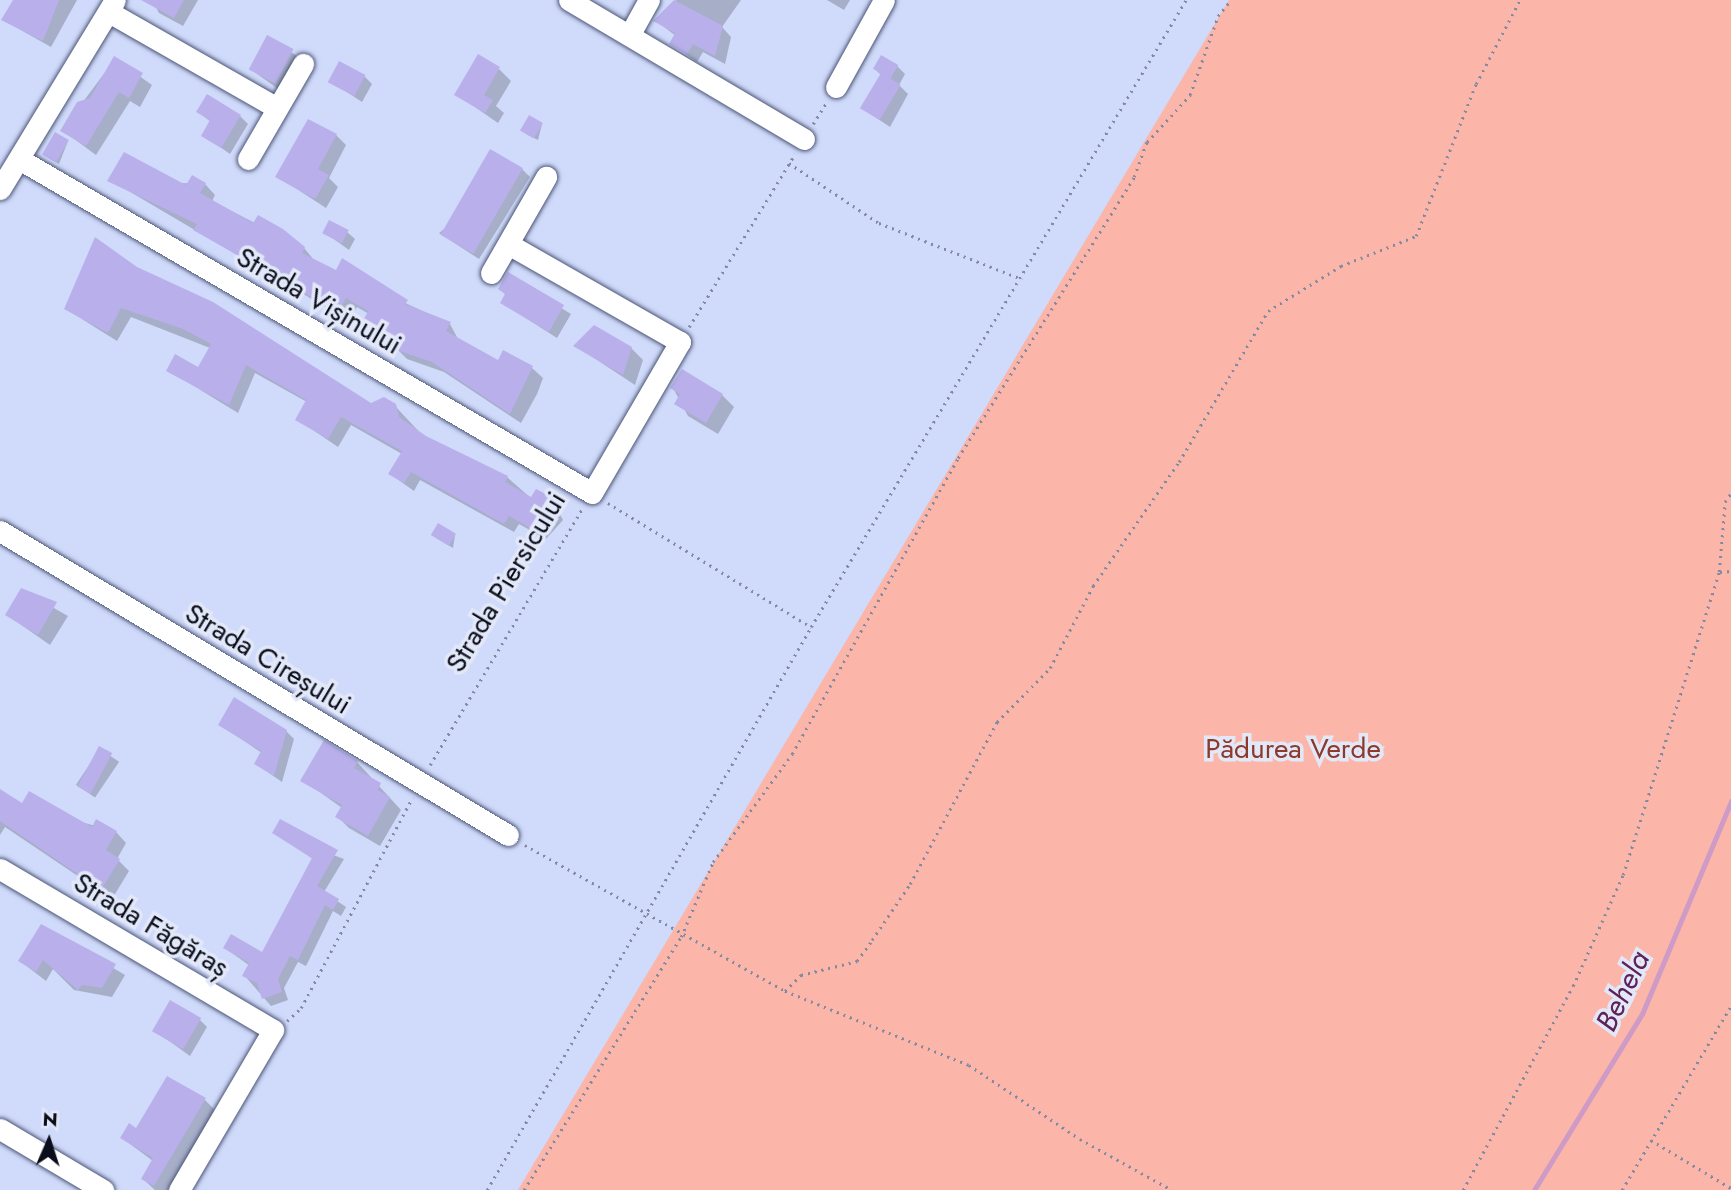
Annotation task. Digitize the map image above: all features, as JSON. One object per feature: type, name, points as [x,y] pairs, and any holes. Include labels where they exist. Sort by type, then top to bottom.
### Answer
[{"type":"street","points":[[569,0],[804,138]]},
{"type":"street","points":[[630,34],[649,0]]},
{"type":"street","points":[[836,86],[884,0]]},
{"type":"street","points":[[0,189],[112,6],[277,108]]},
{"type":"street","points":[[248,159],[303,64]]},
{"type":"street","name":"Strada Vișinului","points":[[19,159],[592,493]]},
{"type":"street","points":[[491,273],[546,177]]},
{"type":"street","points":[[508,244],[680,342]]},
{"type":"street","name":"Strada Piersicului","points":[[592,493],[680,342]]},
{"type":"street","name":"Strada Cireșului","points":[[0,531],[508,835]]},
{"type":"street","name":"Strada Făgăraș","points":[[0,869],[273,1030]]},
{"type":"street","points":[[179,1190],[273,1030]]},
{"type":"street","points":[[0,1129],[103,1190]]},
{"type":"path","points":[[486,1190],[811,627],[1022,279],[1186,0]]},
{"type":"path","points":[[524,1190],[681,937],[713,862],[792,754],[958,458],[1135,177],[1147,142],[1190,95],[1218,16],[1231,0]]},
{"type":"path","points":[[785,990],[801,975],[857,961],[872,940],[997,722],[1050,668],[1093,586],[1179,461],[1268,311],[1341,266],[1416,236],[1476,84],[1520,0]]},
{"type":"path","points":[[680,342],[836,86]]},
{"type":"path","points":[[789,163],[879,223],[1022,279]]},
{"type":"path","points":[[592,493],[811,627]]},
{"type":"path","name":"Strada Piersicului","points":[[273,1030],[301,1008],[420,782],[592,493]]},
{"type":"path","points":[[1464,1190],[1573,986],[1623,876],[1719,572],[1731,493]]},
{"type":"path","points":[[1719,572],[1731,571]]},
{"type":"path","points":[[508,835],[681,937],[785,990],[969,1065],[1080,1139],[1172,1190]]},
{"type":"path","points":[[1622,1190],[1731,1006]]},
{"type":"path","points":[[1651,1140],[1731,1188]]},
{"type":"green space","name":"Pădurea Verde","points":[[1229,0],[1731,0],[1731,1190],[518,1190]]},
{"type":"building","points":[[13,0],[59,0],[43,41],[1,20]]},
{"type":"building","points":[[141,0],[184,0],[174,18]]},
{"type":"building","points":[[674,0],[723,26],[715,56],[693,44],[687,54],[669,44],[675,33],[653,21]]},
{"type":"building","points":[[267,35],[293,49],[275,84],[249,69]]},
{"type":"building","points":[[478,54],[500,67],[484,95],[493,100],[485,113],[454,95]]},
{"type":"building","points":[[881,55],[898,65],[890,79],[873,69]]},
{"type":"building","points":[[114,56],[143,73],[129,98],[119,92],[86,146],[60,131],[77,102],[90,98]]},
{"type":"building","points":[[339,61],[365,75],[354,96],[328,82]]},
{"type":"building","points":[[881,73],[901,85],[880,120],[860,108]]},
{"type":"building","points":[[207,94],[241,115],[221,148],[201,136],[210,120],[196,112]]},
{"type":"building","points":[[529,115],[543,123],[534,139],[520,131]]},
{"type":"building","points":[[308,119],[337,134],[318,169],[329,175],[315,199],[275,177]]},
{"type":"building","points":[[55,132],[69,140],[56,163],[42,155]]},
{"type":"building","points":[[490,149],[523,168],[473,254],[440,235]]},
{"type":"building","points":[[124,152],[186,185],[192,175],[206,183],[200,193],[253,223],[258,215],[283,229],[305,247],[302,253],[336,270],[342,258],[408,300],[405,304],[451,322],[446,331],[498,360],[503,350],[533,366],[510,414],[432,362],[394,349],[400,340],[364,319],[368,311],[346,298],[338,312],[193,230],[197,224],[107,181]]},
{"type":"building","points":[[329,220],[349,230],[342,243],[322,233]]},
{"type":"building","points":[[95,237],[137,267],[213,302],[371,403],[384,397],[396,404],[399,417],[426,436],[508,476],[505,482],[531,497],[536,489],[555,499],[547,523],[542,520],[536,531],[509,516],[504,524],[411,472],[404,483],[388,474],[402,451],[341,417],[328,439],[295,420],[306,400],[246,365],[229,405],[166,371],[175,354],[198,367],[211,344],[183,329],[121,308],[108,333],[64,309]]},
{"type":"building","points":[[508,272],[564,305],[549,332],[500,303],[505,294],[498,289]]},
{"type":"building","points":[[594,325],[632,347],[623,375],[573,346]]},
{"type":"building","points":[[682,369],[723,394],[706,423],[674,404],[680,394],[670,388]]},
{"type":"building","points":[[438,523],[456,534],[449,546],[431,535]]},
{"type":"building","points":[[21,588],[57,602],[38,635],[5,615]]},
{"type":"building","points":[[234,697],[287,730],[274,776],[254,764],[261,751],[218,725]]},
{"type":"building","points":[[324,740],[358,761],[354,768],[381,783],[378,790],[390,797],[368,836],[335,817],[342,805],[300,781]]},
{"type":"building","points":[[99,746],[112,753],[91,794],[77,787]]},
{"type":"building","points":[[0,789],[22,803],[29,791],[92,827],[96,819],[117,831],[106,850],[120,859],[101,890],[0,821]]},
{"type":"building","points":[[280,819],[338,850],[317,886],[339,899],[333,910],[325,905],[298,960],[290,956],[278,979],[282,992],[262,999],[257,983],[242,976],[249,963],[223,948],[231,934],[262,952],[312,858],[272,833]]},
{"type":"building","points":[[41,924],[116,964],[102,988],[82,985],[78,990],[43,960],[36,972],[18,961]]},
{"type":"building","points":[[170,1000],[201,1018],[183,1049],[152,1031]]},
{"type":"building","points":[[167,1076],[206,1098],[154,1186],[141,1179],[153,1158],[120,1138],[129,1123],[136,1128]]},
{"type":"waterway","name":"Behela","points":[[1534,1190],[1642,1014],[1731,801]]}]
